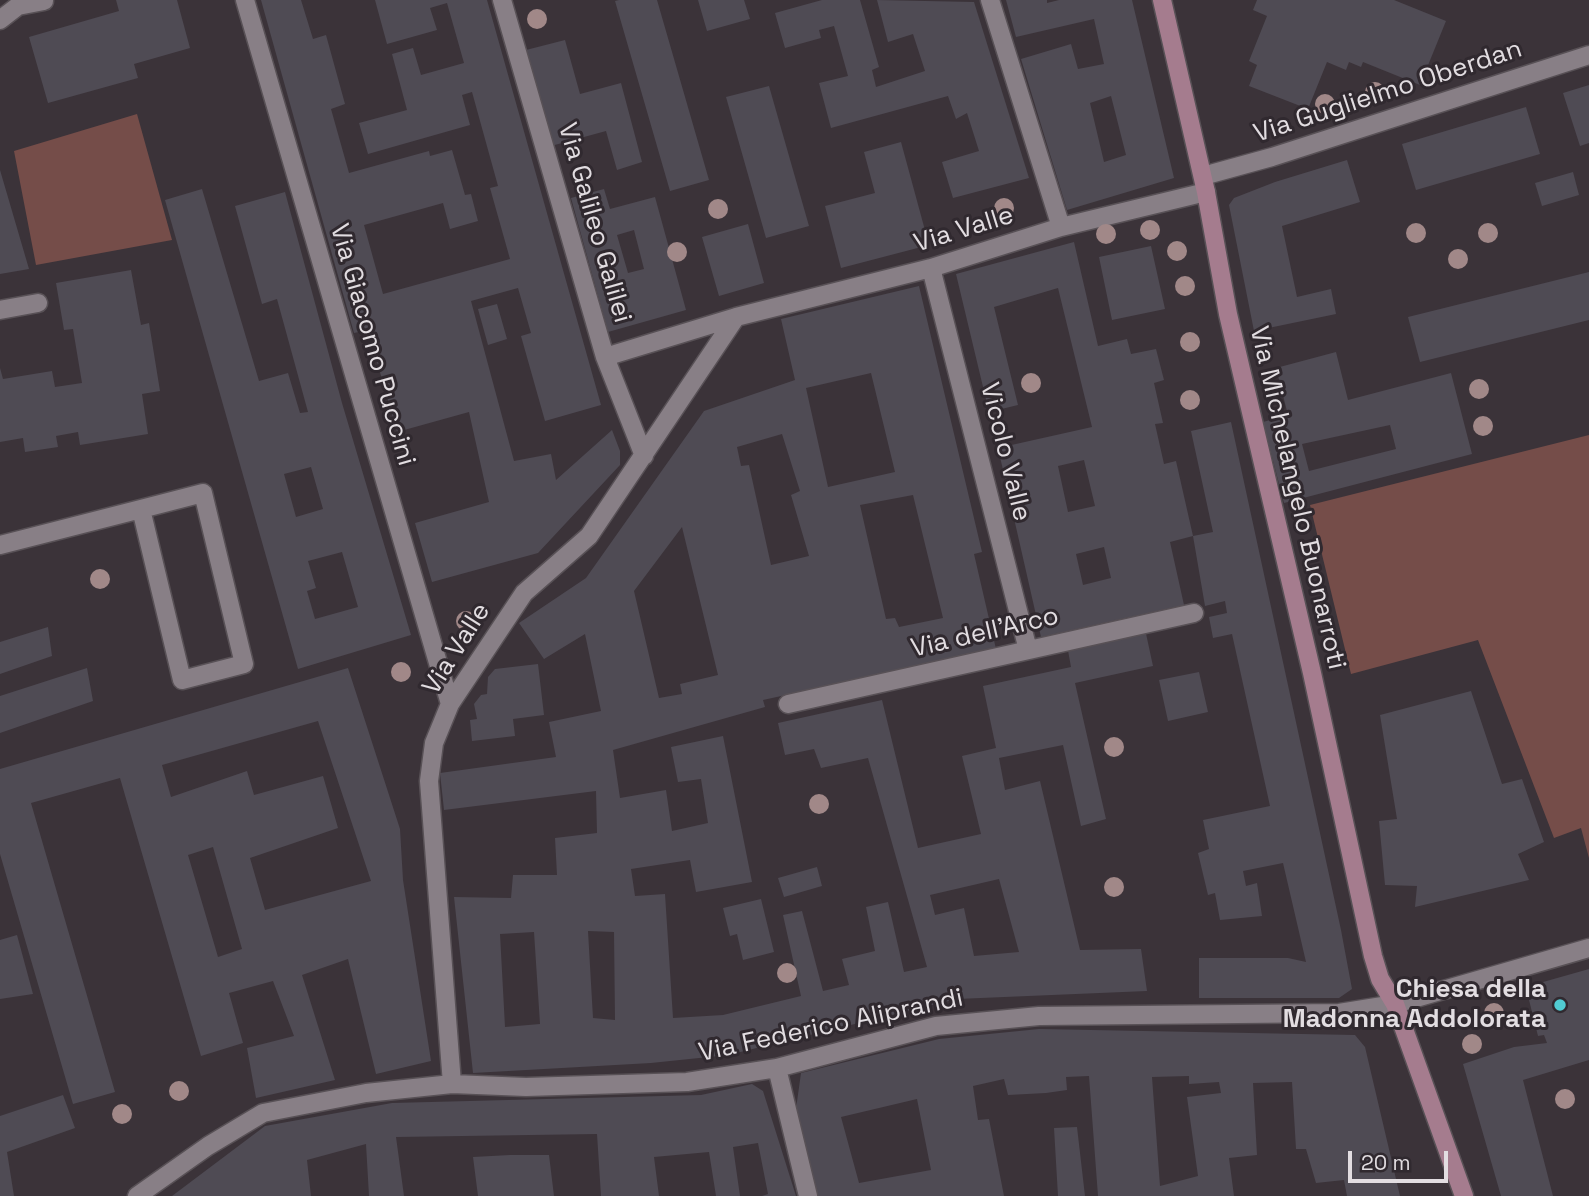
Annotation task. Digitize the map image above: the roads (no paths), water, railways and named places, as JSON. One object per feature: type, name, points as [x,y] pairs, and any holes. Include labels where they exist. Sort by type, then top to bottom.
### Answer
[{"type":"street","name":"Via Giacomo Puccini","points":[[245,0],[450,704]]},
{"type":"street","name":"Via Galileo Galilei","points":[[502,0],[605,357],[644,456]]},
{"type":"street","points":[[990,0],[1061,228]]},
{"type":"street","name":"Via Michelangelo Buonarroti","points":[[1163,0],[1205,184],[1227,314],[1312,673],[1373,956],[1380,979],[1395,1004],[1464,1196]]},
{"type":"street","points":[[0,20],[18,6],[44,1]]},
{"type":"street","name":"Via Guglielmo Oberdan","points":[[1205,184],[1272,157],[1589,55]]},
{"type":"street","name":"Via Valle","points":[[605,357],[736,317],[931,268],[1205,184]]},
{"type":"street","name":"Vicolo Valle","points":[[931,268],[1028,650]]},
{"type":"street","points":[[0,310],[38,303]]},
{"type":"street","name":"Via Valle","points":[[452,1084],[429,781],[434,743],[450,704],[524,593],[589,536],[736,317]]},
{"type":"street","points":[[0,545],[203,493],[244,664],[182,680],[141,509]]},
{"type":"street","name":"Via dell'Arco","points":[[788,704],[1194,612]]},
{"type":"street","name":"Via Federico Aliprandi","points":[[137,1196],[208,1146],[263,1113],[366,1093],[452,1084],[526,1087],[687,1082],[777,1068],[936,1026],[1039,1016],[1339,1013],[1395,1004],[1589,948]]},
{"type":"street","points":[[777,1068],[808,1196]]},
{"type":"place","name":"Chiesa della Madonna Addolorata","points":[[1560,1005]]}]
